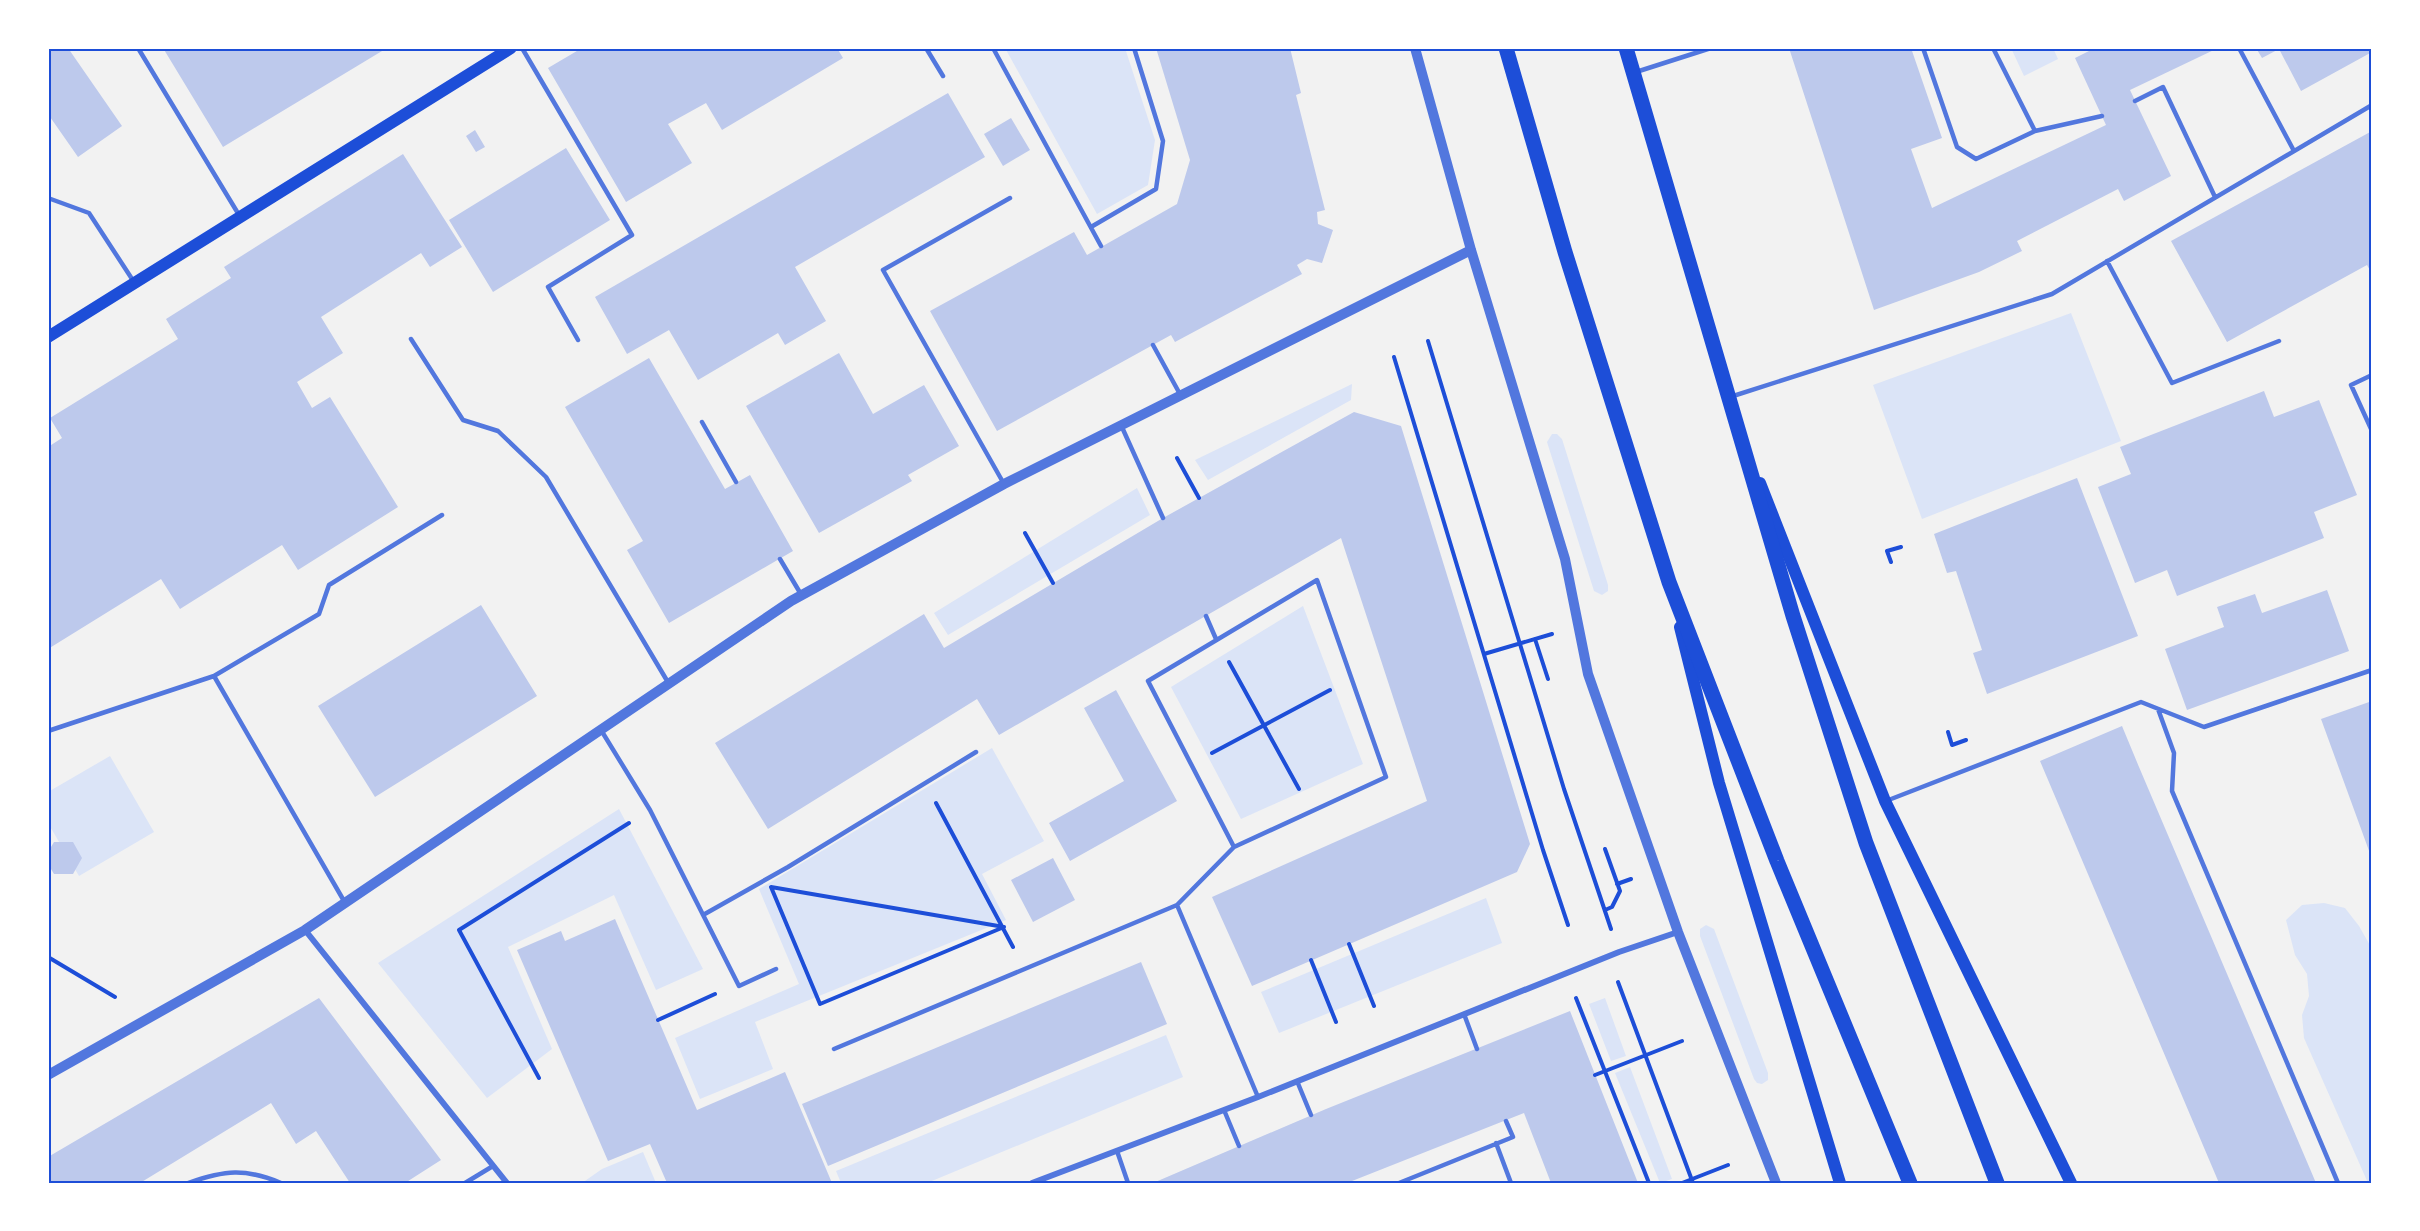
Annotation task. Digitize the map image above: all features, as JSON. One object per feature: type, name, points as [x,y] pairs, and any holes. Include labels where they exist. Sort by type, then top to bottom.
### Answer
[{"type":"main road","points":[[48,337],[511,48]]},
{"type":"main road","points":[[1506,48],[1565,252],[1669,582],[1719,783],[1840,1183]]},
{"type":"main road","points":[[1626,48],[1792,616],[1866,843],[1997,1183]]},
{"type":"main road","points":[[1728,398],[1885,801],[2072,1183]]},
{"type":"main road","points":[[1669,582],[1777,861],[1910,1183]]},
{"type":"street","points":[[1415,48],[1471,250],[1565,559],[1588,674],[1678,932],[1776,1183]]},
{"type":"street","points":[[48,1075],[305,930],[802,596],[1004,484],[1471,250]]},
{"type":"street","points":[[305,930],[507,1183]]},
{"type":"street","points":[[1032,1183],[1258,1097],[1619,952],[1678,932]]},
{"type":"lane","points":[[138,48],[240,217]]},
{"type":"lane","points":[[522,48],[632,235],[548,287],[578,340]]},
{"type":"lane","points":[[926,48],[943,76]]},
{"type":"lane","points":[[993,48],[1101,246]]},
{"type":"lane","points":[[1091,227],[1156,189],[1163,141],[1134,48]]},
{"type":"lane","points":[[1633,73],[1711,48]]},
{"type":"lane","points":[[1923,48],[1957,147],[1976,159],[2035,131],[2102,116]]},
{"type":"lane","points":[[1994,48],[2035,131]]},
{"type":"lane","points":[[2239,48],[2294,151]]},
{"type":"lane","points":[[2135,101],[2163,87],[2215,197]]},
{"type":"lane","points":[[1728,398],[2052,294],[2372,105]]},
{"type":"lane","points":[[48,198],[88,213],[135,284]]},
{"type":"lane","points":[[1004,484],[882,270],[1010,198]]},
{"type":"lane","points":[[2107,261],[2172,382],[2279,341]]},
{"type":"lane","points":[[411,339],[463,420],[498,431],[546,477],[669,684]]},
{"type":"lane","points":[[1153,345],[1181,396]]},
{"type":"lane","points":[[2372,375],[2351,384],[2372,431]]},
{"type":"lane","points":[[702,422],[736,482]]},
{"type":"lane","points":[[1120,425],[1163,518]]},
{"type":"lane","points":[[48,731],[214,676],[319,615],[330,585],[442,515]]},
{"type":"lane","points":[[780,559],[802,596]]},
{"type":"lane","points":[[834,1049],[1177,905],[1233,847],[1386,777],[1317,580],[1148,681],[1233,847]]},
{"type":"lane","points":[[1206,616],[1216,639]]},
{"type":"lane","points":[[1885,801],[2140,702],[2204,727],[2372,670]]},
{"type":"lane","points":[[214,676],[345,904]]},
{"type":"lane","points":[[2158,709],[2174,753],[2172,791],[2338,1183]]},
{"type":"lane","points":[[601,730],[650,810],[739,986],[776,969]]},
{"type":"lane","points":[[703,915],[976,753]]},
{"type":"lane","points":[[1177,905],[1258,1097]]},
{"type":"lane","points":[[1464,1014],[1478,1049]]},
{"type":"lane","points":[[1297,1081],[1311,1115]]},
{"type":"lane","points":[[1224,1110],[1239,1146]]},
{"type":"lane","points":[[1399,1183],[1513,1137],[1506,1120]]},
{"type":"lane","points":[[1496,1143],[1512,1183]]},
{"type":"lane","points":[[1117,1151],[1128,1183]]},
{"type":"lane","points":[[465,1183],[493,1166]]},
{"type":"lane","points":[[188,1183],[217,1173],[258,1173],[281,1183]]},
{"type":"path","points":[[1428,341],[1564,789],[1614,935]]},
{"type":"path","points":[[1394,357],[1543,850],[1568,925]]},
{"type":"path","points":[[1177,458],[1199,498]]},
{"type":"path","points":[[1025,533],[1053,583]]},
{"type":"path","points":[[1891,562],[1887,551],[1901,547]]},
{"type":"path","points":[[1484,655],[1560,633]]},
{"type":"path","points":[[1216,639],[1311,811]]},
{"type":"path","points":[[1535,639],[1548,679]]},
{"type":"path","points":[[1191,764],[1351,678]]},
{"type":"path","points":[[1948,732],[1952,745],[1967,740]]},
{"type":"path","points":[[932,795],[1014,949]]},
{"type":"path","points":[[539,1078],[459,930],[650,810]]},
{"type":"path","points":[[1605,849],[1620,891],[1612,907],[1605,910]]},
{"type":"path","points":[[767,879],[820,1004],[1004,927]]},
{"type":"path","points":[[771,886],[781,881]]},
{"type":"path","points":[[771,886],[1004,927]]},
{"type":"path","points":[[1348,944],[1374,1006]]},
{"type":"path","points":[[48,957],[115,997]]},
{"type":"path","points":[[1311,960],[1336,1022]]},
{"type":"path","points":[[1618,982],[1692,1181]]},
{"type":"path","points":[[1576,998],[1649,1183]]},
{"type":"path","points":[[1595,1075],[1682,1041]]},
{"type":"path","points":[[1682,1183],[1728,1166]]},
{"type":"shaded area","points":[[1005,48],[1125,48],[1155,140],[1148,185],[1097,214]]},
{"type":"shaded area","points":[[2011,48],[2053,48],[2058,59],[2024,76]]},
{"type":"shaded area","points":[[2071,313],[2121,441],[1922,519],[1873,385]]},
{"type":"shaded area","points":[[1352,384],[1351,400],[1208,480],[1195,460]]},
{"type":"shaded area","points":[[1552,434],[1557,434],[1562,439],[1608,585],[1608,591],[1602,595],[1594,591],[1547,442]]},
{"type":"shaded area","points":[[1137,488],[1150,515],[948,635],[934,613]]},
{"type":"shaded area","points":[[1303,606],[1363,764],[1241,819],[1171,687]]},
{"type":"shaded area","points":[[992,748],[1044,841],[982,874],[1006,920],[755,1022],[773,1069],[700,1099],[675,1038],[799,984],[759,889]]},
{"type":"shaded area","points":[[110,756],[154,832],[79,876],[48,823],[48,792]]},
{"type":"shaded area","points":[[619,809],[703,969],[656,990],[614,895],[508,947],[552,1049],[487,1098],[378,963]]},
{"type":"shaded area","points":[[1486,898],[1502,943],[1279,1033],[1261,992]]},
{"type":"shaded area","points":[[2324,903],[2345,908],[2372,949],[2372,1183],[2368,1183],[2304,1038],[2302,1015],[2309,996],[2307,974],[2295,955],[2286,920],[2302,905]]},
{"type":"shaded area","points":[[1706,925],[1714,929],[1768,1073],[1768,1080],[1762,1084],[1757,1083],[1754,1079],[1700,936],[1700,929]]},
{"type":"shaded area","points":[[1605,998],[1626,1056],[1611,1061],[1589,1004]]},
{"type":"shaded area","points":[[1166,1035],[1183,1077],[927,1183],[841,1183],[836,1171]]},
{"type":"shaded area","points":[[1630,1067],[1672,1179],[1660,1183],[1615,1073]]},
{"type":"shaded area","points":[[643,1152],[656,1183],[582,1183],[602,1169]]},
{"type":"building","points":[[48,48],[68,48],[122,126],[78,157],[48,114]]},
{"type":"building","points":[[163,48],[387,48],[223,147]]},
{"type":"building","points":[[582,48],[837,48],[843,58],[722,130],[706,103],[668,124],[692,163],[626,202],[548,68]]},
{"type":"building","points":[[1156,48],[1290,48],[1301,93],[1296,95],[1325,210],[1317,212],[1318,224],[1333,230],[1322,263],[1307,259],[1297,265],[1302,274],[1175,342],[1171,335],[997,431],[930,311],[1074,232],[1087,255],[1177,204],[1190,160]]},
{"type":"building","points":[[1789,48],[1911,48],[1942,138],[1911,149],[1932,208],[2106,125],[2075,58],[2095,48],[2218,48],[2130,90],[2171,176],[2124,201],[2118,189],[2017,241],[2022,251],[1979,272],[1874,310]]},
{"type":"building","points":[[2256,48],[2372,48],[2372,52],[2301,91],[2279,49],[2262,58]]},
{"type":"building","points":[[948,93],[985,157],[795,267],[826,321],[785,345],[778,333],[698,380],[669,330],[627,354],[595,297]]},
{"type":"building","points":[[1011,118],[1030,150],[1003,166],[984,134]]},
{"type":"building","points":[[475,130],[485,147],[476,152],[466,136]]},
{"type":"building","points":[[2372,131],[2372,274],[2367,265],[2227,342],[2171,241]]},
{"type":"building","points":[[566,148],[610,220],[493,292],[449,220]]},
{"type":"building","points":[[403,154],[462,247],[430,267],[421,253],[321,317],[343,353],[297,382],[312,408],[330,397],[398,507],[298,570],[282,545],[180,609],[161,579],[48,649],[48,447],[62,438],[50,418],[178,339],[166,319],[231,278],[224,267]]},
{"type":"building","points":[[839,353],[873,414],[924,385],[959,446],[908,475],[912,481],[819,533],[746,406]]},
{"type":"building","points":[[649,358],[725,489],[750,475],[793,551],[669,623],[627,550],[643,541],[565,407]]},
{"type":"building","points":[[2264,391],[2274,417],[2319,400],[2357,495],[2314,512],[2324,538],[2177,596],[2167,570],[2135,583],[2098,487],[2131,474],[2120,447]]},
{"type":"building","points":[[1354,412],[1401,426],[1530,844],[1517,872],[1252,986],[1212,897],[1427,801],[1341,538],[999,735],[977,699],[768,829],[715,743],[924,614],[944,648],[1163,518]]},
{"type":"building","points":[[2077,478],[2138,636],[1987,694],[1973,653],[1982,650],[1956,571],[1947,573],[1934,534]]},
{"type":"building","points":[[2327,590],[2349,651],[2187,710],[2165,649],[2224,627],[2217,607],[2255,594],[2262,613]]},
{"type":"building","points":[[481,605],[537,696],[375,797],[318,706]]},
{"type":"building","points":[[1116,690],[1177,801],[1070,861],[1049,823],[1124,781],[1084,708]]},
{"type":"building","points":[[2372,701],[2372,859],[2321,719]]},
{"type":"building","points":[[2122,726],[2316,1183],[2219,1183],[2040,761]]},
{"type":"building","points":[[54,842],[73,842],[82,858],[73,874],[54,874],[48,864],[48,852]]},
{"type":"building","points":[[1053,858],[1075,900],[1033,922],[1011,880]]},
{"type":"building","points":[[615,919],[697,1110],[785,1072],[832,1183],[667,1183],[650,1144],[608,1161],[517,950],[561,931],[565,941]]},
{"type":"building","points":[[1141,962],[1167,1024],[828,1166],[802,1104]]},
{"type":"building","points":[[319,998],[441,1160],[405,1183],[350,1183],[316,1131],[296,1144],[271,1103],[140,1183],[48,1183],[48,1157]]},
{"type":"building","points":[[1570,1011],[1638,1183],[1551,1183],[1524,1113],[1347,1183],[1153,1183],[1326,1109]]}]
